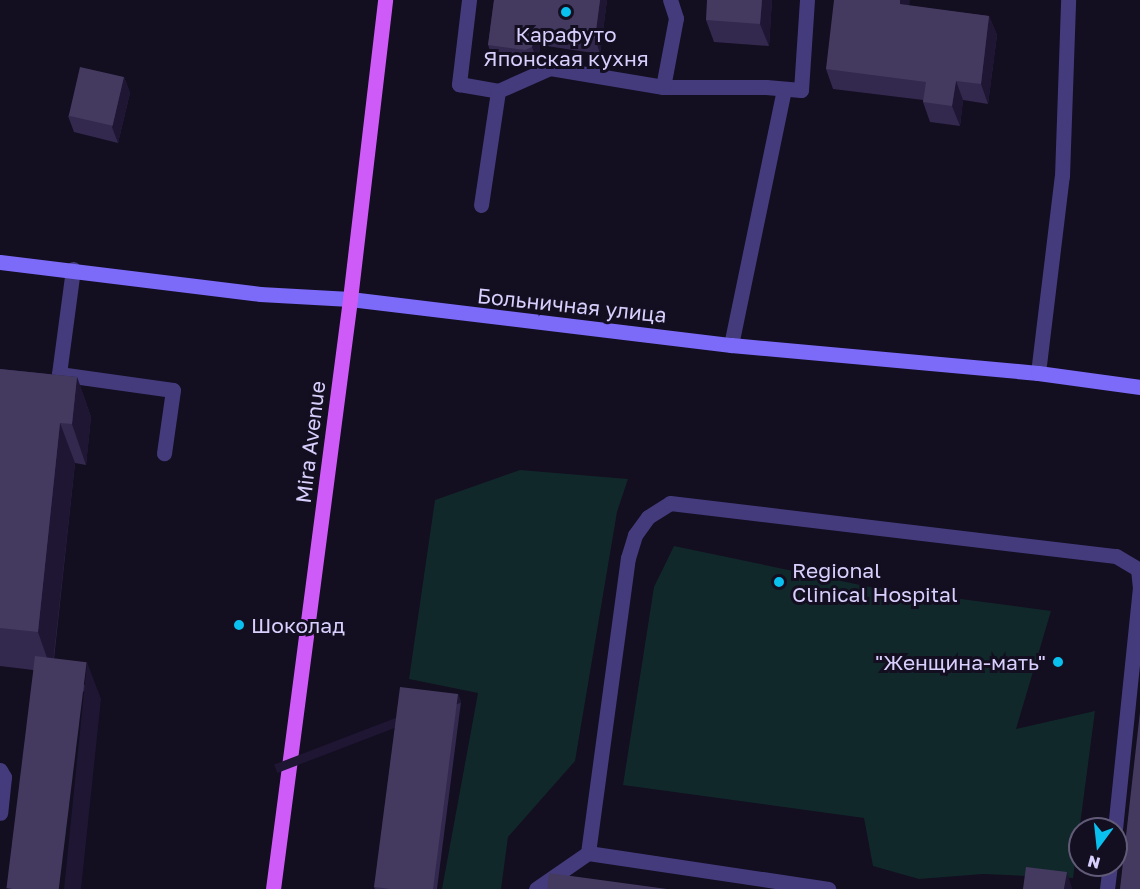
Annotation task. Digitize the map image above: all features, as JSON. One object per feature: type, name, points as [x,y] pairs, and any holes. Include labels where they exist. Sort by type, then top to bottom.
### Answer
[{"type":"main road","name":"Mira Avenue","points":[[273,889],[350,299],[385,0]]},
{"type":"street","name":"Больничная улица","points":[[0,262],[74,269],[260,294],[350,299],[731,345],[1038,373],[1140,387]]},
{"type":"lane","points":[[469,0],[459,84],[498,91],[550,68],[663,87],[801,90],[807,0]]},
{"type":"lane","points":[[663,87],[676,18],[670,0]]},
{"type":"lane","points":[[1038,373],[1062,176],[1068,0]]},
{"type":"lane","points":[[731,345],[784,88]]},
{"type":"lane","points":[[481,205],[498,91]]},
{"type":"lane","points":[[74,269],[59,374],[173,390],[164,453]]},
{"type":"lane","points":[[588,853],[628,558],[635,535],[648,517],[670,503],[1116,556],[1138,569],[1140,588],[1116,817]]},
{"type":"lane","points":[[0,770],[4,777],[0,813]]},
{"type":"lane","points":[[536,889],[588,853],[828,889]]},
{"type":"green space","points":[[520,470],[628,479],[617,512],[575,761],[508,837],[501,889],[442,889],[478,693],[409,679],[435,500]]},
{"type":"green space","points":[[674,546],[870,587],[1051,611],[1016,729],[1095,711],[1081,817],[1068,817],[1068,877],[1073,878],[983,874],[919,879],[873,866],[864,818],[623,785],[654,587]]},
{"type":"building","points":[[494,0],[600,0],[595,38],[535,30],[532,47],[525,50],[488,45]]},
{"type":"building","points":[[707,0],[762,0],[760,24],[706,20]]},
{"type":"building","points":[[834,0],[900,0],[900,4],[989,16],[981,84],[956,81],[952,106],[923,102],[926,82],[826,69]]},
{"type":"building","points":[[80,67],[124,77],[113,126],[69,116]]},
{"type":"building","points":[[0,369],[77,377],[72,424],[60,423],[38,632],[0,628]]},
{"type":"building","points":[[35,656],[87,662],[59,889],[6,888]]},
{"type":"building","points":[[400,687],[458,694],[433,889],[374,887]]},
{"type":"building","points":[[1140,712],[1140,889],[1120,889],[1121,877],[1128,877],[1128,818]]},
{"type":"building","points":[[1026,867],[1067,872],[1064,889],[1023,889]]},
{"type":"building","points":[[549,873],[667,889],[547,889]]},
{"type":"place","name":"Карафуто Японская кухня","points":[[566,12]]},
{"type":"place","name":"Regional Clinical Hospital","points":[[779,582]]},
{"type":"place","name":"Шоколад","points":[[239,625]]},
{"type":"place","name":"\"Женщина-мать\"","points":[[1058,662]]}]
